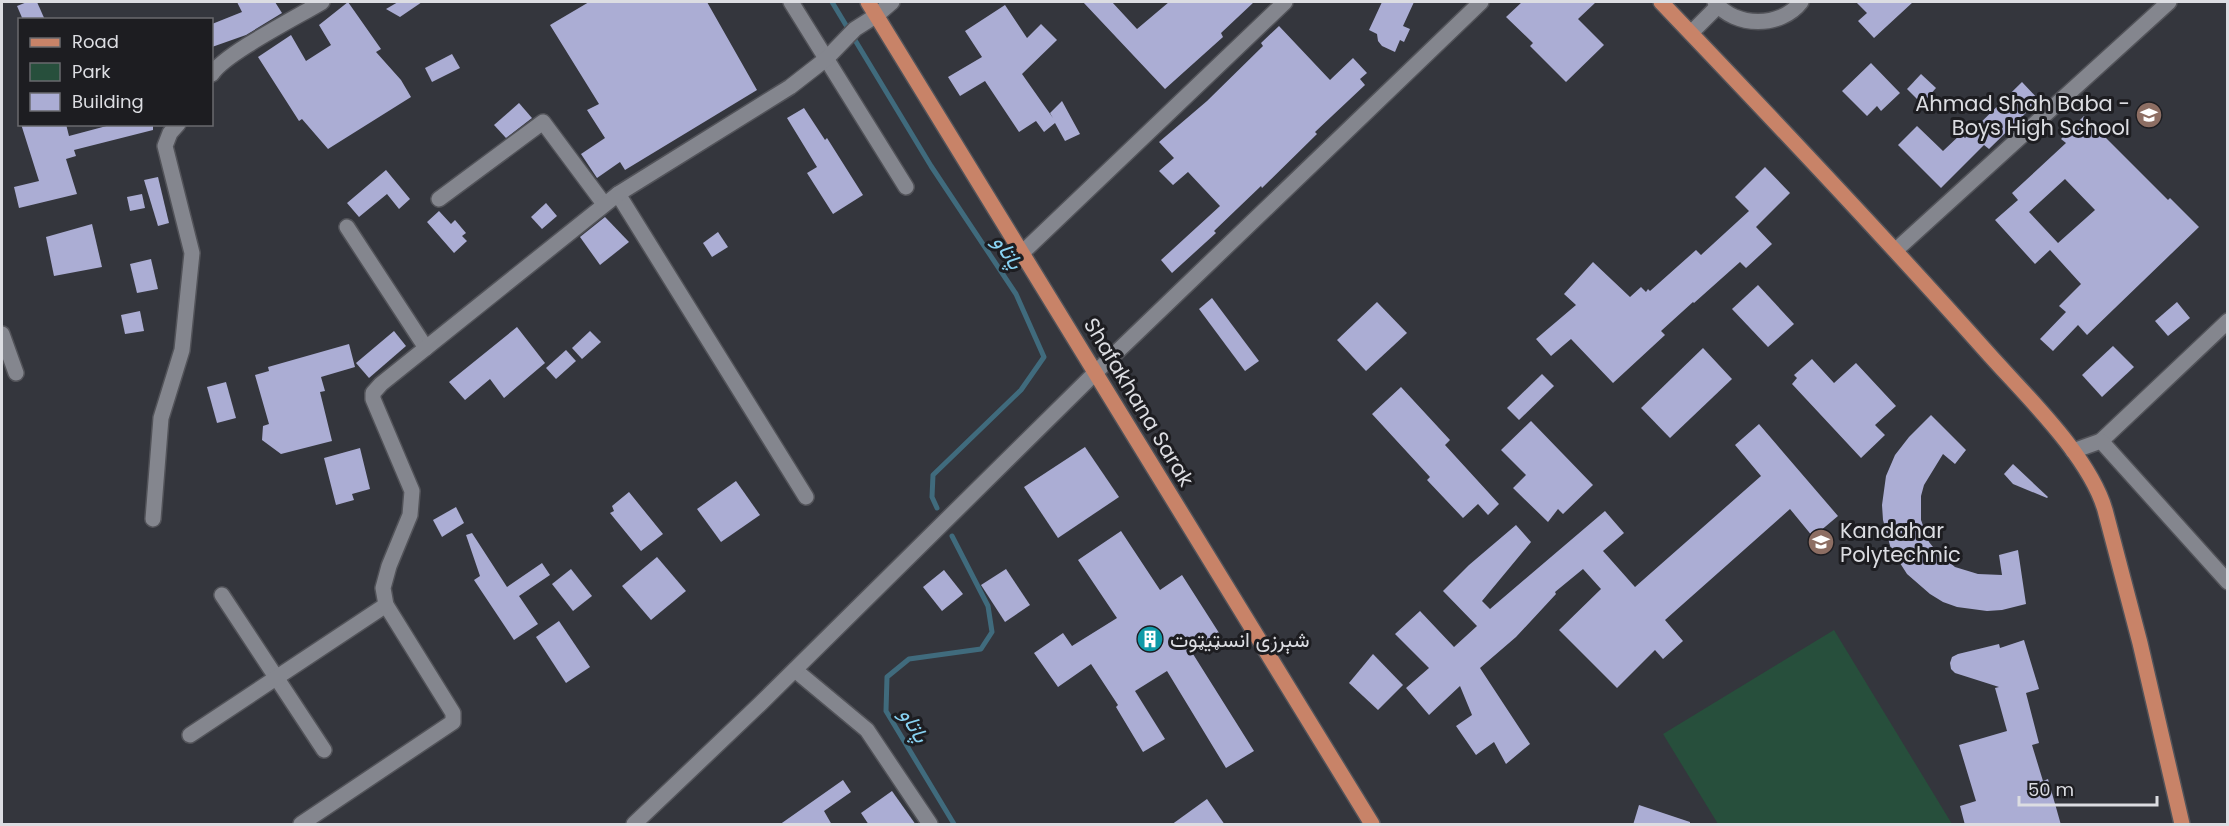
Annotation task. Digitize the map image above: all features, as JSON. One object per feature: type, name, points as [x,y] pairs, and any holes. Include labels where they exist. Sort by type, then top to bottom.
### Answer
[{"type":"main road","name":"Shafakhana Sarak","points":[[868,2],[1372,825]]},
{"type":"main road","points":[[1661,2],[1896,249],[2073,451],[2102,497],[2140,643],[2182,825]]},
{"type":"street","points":[[213,72],[216,67],[322,2]]},
{"type":"street","points":[[791,2],[906,187]]},
{"type":"street","points":[[301,825],[453,722],[453,713],[386,606],[383,588],[389,566],[410,515],[412,491],[373,399],[373,393],[604,204],[790,87],[826,59],[855,29],[892,2]]},
{"type":"street","points":[[1022,253],[1285,2]]},
{"type":"street","points":[[634,825],[795,670],[1096,372],[1481,2]]},
{"type":"street","points":[[1691,33],[1717,4],[1733,17],[1750,22],[1768,21],[1785,16],[1801,2]]},
{"type":"street","points":[[1896,249],[2169,2]]},
{"type":"street","points":[[439,199],[543,122],[604,204]]},
{"type":"street","points":[[153,519],[161,418],[182,350],[192,253],[165,146],[170,133],[176,126]]},
{"type":"street","points":[[618,194],[806,497]]},
{"type":"street","points":[[347,227],[426,348]]},
{"type":"street","points":[[2073,451],[2101,441],[2228,321]]},
{"type":"street","points":[[2,334],[16,373]]},
{"type":"street","points":[[2101,441],[2228,582]]},
{"type":"street","points":[[222,596],[324,750]]},
{"type":"street","points":[[190,735],[386,606]]},
{"type":"street","points":[[795,670],[867,730],[930,825]]},
{"type":"green space","points":[[1834,630],[1952,824],[1718,824],[1663,734]]},
{"type":"building","points":[[27,2],[37,2],[44,18],[22,18],[17,6]]},
{"type":"building","points":[[237,2],[275,2],[282,13],[246,35],[213,47],[213,24],[242,12]]},
{"type":"building","points":[[348,2],[381,49],[376,52],[401,80],[411,97],[328,149],[302,119],[299,121],[258,57],[291,35],[306,61],[331,45],[319,25]]},
{"type":"building","points":[[398,2],[422,2],[400,17],[386,9]]},
{"type":"building","points":[[589,2],[707,2],[757,90],[625,170],[620,162],[597,178],[581,154],[605,138],[587,110],[599,104],[550,25]]},
{"type":"building","points":[[1083,2],[1112,2],[1137,29],[1169,2],[1254,2],[1221,33],[1223,37],[1165,89]]},
{"type":"building","points":[[1382,2],[1414,2],[1403,26],[1410,29],[1404,42],[1400,40],[1395,52],[1382,46],[1377,34],[1369,30]]},
{"type":"building","points":[[1522,2],[1596,2],[1578,19],[1604,45],[1566,82],[1530,46],[1533,43],[1506,17]]},
{"type":"building","points":[[1856,2],[1913,2],[1874,38],[1858,21],[1867,13]]},
{"type":"building","points":[[1005,5],[1027,38],[1041,24],[1057,40],[1022,74],[1053,118],[1050,113],[1062,101],[1080,134],[1065,141],[1055,123],[1044,132],[1036,121],[1019,132],[985,81],[960,96],[948,77],[982,57],[965,31]]},
{"type":"building","points":[[1279,26],[1330,80],[1353,58],[1367,73],[1360,79],[1365,85],[1315,132],[1317,134],[1262,188],[1261,186],[1214,231],[1216,233],[1172,273],[1161,260],[1220,206],[1188,172],[1173,185],[1159,171],[1174,158],[1159,142],[1207,101],[1263,46],[1261,43]]},
{"type":"building","points":[[452,54],[460,68],[432,82],[425,68]]},
{"type":"building","points":[[1871,63],[1900,93],[1881,111],[1877,106],[1867,116],[1842,91]]},
{"type":"building","points":[[1921,74],[1936,88],[1922,104],[1907,89]]},
{"type":"building","points":[[2022,82],[2039,100],[1989,149],[1984,145],[1941,188],[1898,145],[1917,126],[1943,151],[1961,134],[1965,138]]},
{"type":"building","points":[[519,103],[532,118],[506,138],[494,125]]},
{"type":"building","points":[[804,108],[825,140],[827,138],[863,195],[833,214],[807,173],[817,167],[787,118]]},
{"type":"building","points":[[2084,116],[2168,200],[2170,198],[2199,227],[2087,335],[2078,325],[2053,351],[2040,339],[2066,312],[2059,306],[2081,284],[2050,250],[2035,264],[1995,220],[2018,200],[2012,193],[2066,143],[2061,139]],"holes":[[[2065,179],[2095,210],[2058,243],[2029,212]]]},
{"type":"building","points":[[22,126],[66,126],[69,136],[106,126],[153,126],[153,130],[74,150],[76,156],[66,159],[77,194],[19,208],[14,187],[39,181]]},
{"type":"building","points":[[1765,167],[1790,193],[1756,227],[1772,244],[1746,268],[1740,262],[1693,302],[1661,331],[1665,335],[1613,383],[1571,339],[1551,356],[1536,339],[1576,305],[1564,294],[1593,262],[1630,297],[1641,287],[1646,292],[1648,289],[1650,291],[1696,250],[1701,255],[1749,211],[1735,197]]},
{"type":"building","points":[[386,170],[410,199],[399,209],[387,194],[359,217],[347,203]]},
{"type":"building","points":[[158,177],[169,223],[158,226],[144,180]]},
{"type":"building","points":[[142,194],[145,208],[130,211],[127,197]]},
{"type":"building","points":[[546,203],[557,216],[542,229],[531,217]]},
{"type":"building","points":[[439,211],[451,224],[455,220],[466,233],[462,236],[467,241],[454,253],[427,222]]},
{"type":"building","points":[[605,217],[629,242],[600,265],[580,237]]},
{"type":"building","points":[[92,224],[102,267],[54,276],[46,237]]},
{"type":"building","points":[[718,232],[728,247],[712,257],[703,243]]},
{"type":"building","points":[[151,259],[158,289],[137,293],[130,264]]},
{"type":"building","points":[[1758,285],[1794,324],[1768,347],[1732,309]]},
{"type":"building","points":[[1212,298],[1259,361],[1245,371],[1199,309]]},
{"type":"building","points":[[1377,302],[1407,333],[1366,371],[1337,340]]},
{"type":"building","points":[[2177,302],[2190,318],[2168,336],[2155,321]]},
{"type":"building","points":[[140,311],[144,331],[125,334],[121,315]]},
{"type":"building","points":[[517,327],[545,363],[504,398],[490,379],[465,400],[449,382]]},
{"type":"building","points":[[394,331],[406,346],[369,378],[356,363]]},
{"type":"building","points":[[590,331],[601,342],[582,359],[572,348]]},
{"type":"building","points":[[349,344],[355,367],[321,377],[325,391],[320,392],[332,441],[281,454],[262,440],[263,426],[269,424],[255,375],[269,371],[268,367]]},
{"type":"building","points":[[2113,346],[2134,367],[2102,397],[2082,375]]},
{"type":"building","points":[[1703,348],[1732,379],[1670,438],[1641,408]]},
{"type":"building","points":[[566,350],[576,361],[556,379],[546,368]]},
{"type":"building","points":[[1812,359],[1834,383],[1856,363],[1896,406],[1875,425],[1885,435],[1861,458],[1792,384],[1797,378],[1794,375]]},
{"type":"building","points":[[1542,374],[1554,386],[1519,420],[1507,408]]},
{"type":"building","points":[[226,382],[236,418],[217,423],[207,387]]},
{"type":"building","points":[[1401,387],[1450,440],[1445,445],[1499,504],[1488,515],[1478,504],[1463,518],[1427,480],[1430,477],[1372,414]]},
{"type":"building","points":[[1931,415],[1966,450],[1955,464],[1943,454],[1924,485],[1921,496],[1921,520],[1929,542],[1955,567],[1978,574],[2002,575],[1999,555],[2018,550],[2026,604],[1987,611],[1957,607],[1943,602],[1907,574],[1891,549],[1883,520],[1882,505],[1886,476],[1895,455]]},
{"type":"building","points":[[1531,421],[1593,485],[1563,514],[1558,509],[1548,522],[1513,488],[1526,475],[1501,450]]},
{"type":"building","points":[[1759,424],[1838,516],[1813,537],[1790,509],[1665,620],[1683,641],[1663,659],[1655,650],[1617,688],[1559,630],[1601,589],[1583,569],[1555,592],[1556,594],[1516,637],[1480,668],[1530,744],[1506,764],[1494,742],[1476,755],[1456,726],[1472,715],[1460,686],[1429,715],[1406,688],[1429,668],[1395,634],[1420,611],[1454,647],[1477,626],[1443,591],[1469,565],[1516,525],[1531,542],[1482,601],[1490,609],[1605,511],[1624,533],[1603,551],[1635,587],[1761,476],[1735,445]]},
{"type":"building","points":[[1085,447],[1119,497],[1058,538],[1024,487]]},
{"type":"building","points":[[360,448],[370,489],[352,494],[354,500],[336,505],[324,458]]},
{"type":"building","points":[[2013,464],[2048,497],[2013,484],[2004,474]]},
{"type":"building","points":[[736,481],[760,515],[721,542],[697,509]]},
{"type":"building","points":[[629,492],[663,534],[641,551],[610,513],[614,511],[612,506]]},
{"type":"building","points":[[456,507],[464,523],[442,537],[433,520]]},
{"type":"building","points":[[1121,531],[1160,590],[1182,575],[1221,636],[1193,654],[1254,751],[1226,768],[1167,671],[1135,691],[1165,739],[1143,752],[1116,707],[1118,705],[1091,664],[1058,687],[1034,653],[1063,633],[1072,646],[1117,618],[1078,560]]},
{"type":"building","points":[[472,533],[507,587],[542,563],[550,575],[519,596],[538,624],[514,640],[474,580],[480,576],[466,535]]},
{"type":"building","points":[[657,557],[686,591],[651,620],[622,586]]},
{"type":"building","points":[[571,569],[592,596],[573,611],[552,584]]},
{"type":"building","points":[[1006,569],[1030,605],[1005,622],[981,585]]},
{"type":"building","points":[[944,570],[963,594],[942,611],[923,587]]},
{"type":"building","points":[[559,621],[590,667],[566,683],[536,637]]},
{"type":"building","points":[[2024,640],[2039,689],[2026,693],[2039,743],[2032,745],[2043,781],[2048,779],[2061,825],[1965,825],[1960,806],[1976,801],[1959,745],[2007,731],[1995,688],[1999,687],[1955,673],[1950,663],[1952,657],[1958,654],[1999,644],[2000,648]]},
{"type":"building","points":[[1373,654],[1403,685],[1378,710],[1349,683]]},
{"type":"building","points":[[843,780],[851,792],[824,811],[832,825],[779,825]]},
{"type":"building","points":[[892,791],[916,825],[869,825],[861,813]]},
{"type":"building","points":[[1207,799],[1225,825],[1171,825]]},
{"type":"building","points":[[1639,805],[1690,822],[1690,825],[1633,825]]},
{"type":"waterway","name":"پاتاو","points":[[832,2],[931,166],[1016,294],[1044,357],[1021,390],[933,475],[932,497],[937,508]]},
{"type":"waterway","name":"پاتاو","points":[[952,536],[988,606],[992,632],[981,649],[909,659],[887,677],[886,711],[954,824]]},
{"type":"place","name":"Ahmad Shah Baba - Boys High School","points":[[2149,115]]},
{"type":"place","name":"Kandahar Polytechnic","points":[[1821,542]]},
{"type":"place","name":"شېرزی انسټيټوت","points":[[1150,639]]}]
